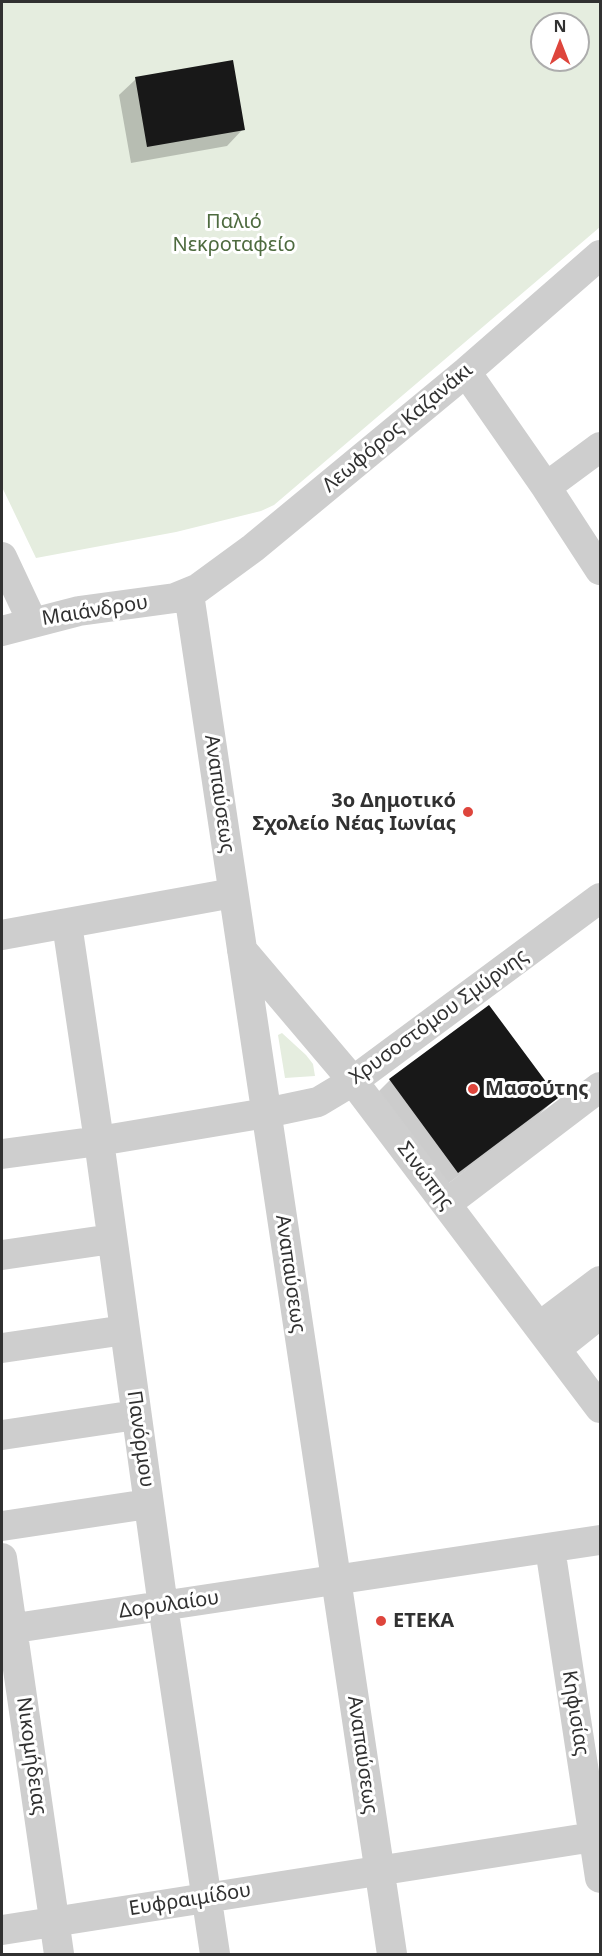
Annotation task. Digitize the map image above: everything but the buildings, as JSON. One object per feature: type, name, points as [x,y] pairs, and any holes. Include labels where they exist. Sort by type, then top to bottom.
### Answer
[{"type":"street","name":"Λεωφόρος Καζανάκι","points":[[189,594],[253,548],[466,372],[600,255]]},
{"type":"street","points":[[466,372],[600,570]]},
{"type":"street","points":[[546,487],[600,447]]},
{"type":"street","points":[[2,557],[32,621]]},
{"type":"street","name":"Μαιάνδρου","points":[[2,631],[79,610],[154,602],[189,594]]},
{"type":"street","name":"Αναπαύσεως","points":[[189,594],[392,1954]]},
{"type":"street","points":[[2,935],[233,893]]},
{"type":"street","name":"Χρυσοστόμου Σμύρνης","points":[[2,1154],[99,1141],[318,1102],[352,1081],[596,910]]},
{"type":"street","name":"Πανόρμου","points":[[67,924],[148,1504],[215,1954]]},
{"type":"street","name":"Σινώπης","points":[[242,950],[352,1081],[600,1408]]},
{"type":"street","points":[[447,1204],[600,1087]]},
{"type":"street","points":[[2,1255],[112,1239]]},
{"type":"street","points":[[547,1338],[600,1281]]},
{"type":"street","points":[[547,1338],[600,1314]]},
{"type":"street","points":[[2,1348],[125,1330]]},
{"type":"street","points":[[2,1436],[136,1415]]},
{"type":"street","points":[[2,1526],[148,1504]]},
{"type":"street","name":"Δορυλαίου","points":[[7,1629],[600,1540]]},
{"type":"street","name":"Κηφισίας","points":[[550,1548],[598,1836],[600,1878]]},
{"type":"street","name":"Νικομήδειας","points":[[2,1558],[7,1629],[59,1954]]},
{"type":"street","name":"Ευφραιμίδου","points":[[2,1930],[598,1836]]},
{"type":"green space","name":"Παλιό Νεκροταφείο","points":[[2,2],[600,2],[600,227],[274,505],[261,511],[176,532],[36,558],[2,487]]},
{"type":"green space","points":[[282,1033],[313,1064],[315,1076],[285,1078],[278,1035]]},
{"type":"place","name":"3ο Δημοτικό Σχολείο Νέας Ιωνίας","points":[[468,812]]},
{"type":"place","name":"Μασούτης","points":[[473,1089]]},
{"type":"place","name":"ΕΤΕΚΑ","points":[[381,1621]]}]
